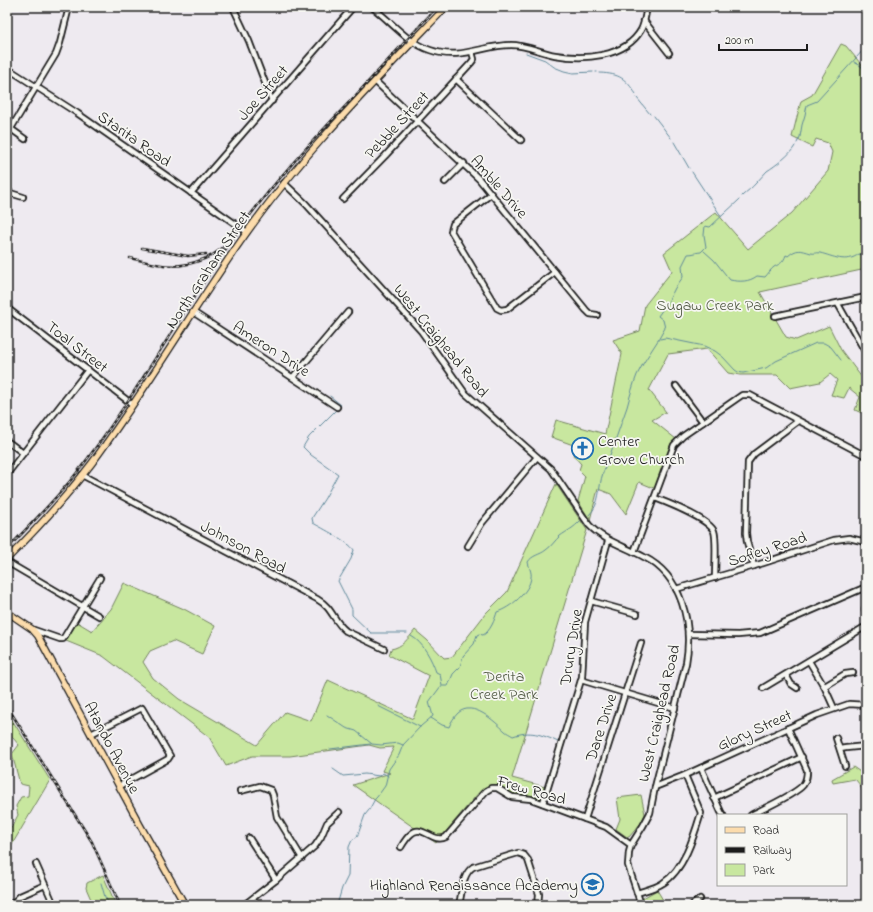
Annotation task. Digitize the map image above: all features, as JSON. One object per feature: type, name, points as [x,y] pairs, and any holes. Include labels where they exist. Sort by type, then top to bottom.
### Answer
[{"type":"main road","name":"North Graham Street","points":[[7,559],[46,518],[82,475],[110,438],[247,232],[284,182],[375,81],[446,7]]},
{"type":"main road","name":"Atando Avenue","points":[[7,612],[32,629],[38,636],[185,905]]},
{"type":"street","points":[[7,135],[57,51],[69,7]]},
{"type":"street","points":[[233,7],[249,41],[272,101]]},
{"type":"street","name":"Joe Street","points":[[191,193],[353,7]]},
{"type":"street","points":[[372,7],[412,42],[438,52],[453,54],[471,52],[497,46],[512,45],[564,56],[595,56],[616,51],[628,44],[637,35],[644,21],[648,7]]},
{"type":"street","points":[[644,21],[669,53]]},
{"type":"street","name":"Pebble Street","points":[[343,199],[469,65],[486,49]]},
{"type":"street","points":[[469,65],[471,52]]},
{"type":"street","name":"Starita Road","points":[[7,68],[77,113],[247,232]]},
{"type":"street","points":[[456,79],[521,140]]},
{"type":"street","name":"Amble Drive","points":[[375,81],[464,163],[590,314],[597,315]]},
{"type":"street","points":[[11,129],[25,139]]},
{"type":"street","points":[[445,182],[464,163]]},
{"type":"street","name":"West Craighead Road","points":[[284,182],[306,204],[421,331],[465,393],[474,403],[547,465],[595,532],[608,541],[652,561],[669,576],[676,589],[684,611],[689,644],[686,663],[648,819],[631,844],[628,865],[641,905]]},
{"type":"street","points":[[7,192],[23,197]]},
{"type":"street","points":[[491,194],[453,224],[451,232],[497,308],[503,310],[507,309],[555,272]]},
{"type":"street","points":[[775,316],[866,297]]},
{"type":"street","points":[[838,304],[866,353]]},
{"type":"street","name":"Toal Street","points":[[7,308],[132,404]]},
{"type":"street","name":"Ameron Drive","points":[[193,312],[337,407]]},
{"type":"street","points":[[293,377],[348,312]]},
{"type":"street","points":[[7,474],[88,370]]},
{"type":"street","points":[[676,386],[703,422]]},
{"type":"street","points":[[634,552],[674,446],[681,438],[738,397],[745,394],[750,395],[866,456]]},
{"type":"street","points":[[754,566],[746,533],[748,462],[754,454],[798,420]]},
{"type":"street","points":[[7,441],[24,453]]},
{"type":"street","points":[[468,546],[482,523],[537,457]]},
{"type":"street","name":"Johnson Road","points":[[82,475],[317,599],[328,608],[341,627],[346,631],[384,649]]},
{"type":"street","points":[[655,498],[688,513],[714,530],[715,578]]},
{"type":"street","name":"Sofley Road","points":[[676,589],[834,540],[849,538],[866,542]]},
{"type":"street","name":"Drury Drive","points":[[543,803],[583,672],[584,627],[608,541]]},
{"type":"street","points":[[7,562],[99,616]]},
{"type":"street","points":[[32,629],[60,640],[63,639],[100,578]]},
{"type":"street","points":[[688,634],[760,634],[866,587]]},
{"type":"street","points":[[591,601],[637,614]]},
{"type":"street","points":[[763,688],[863,628]]},
{"type":"street","name":"Dare Drive","points":[[585,819],[641,643]]},
{"type":"street","points":[[809,661],[825,686],[834,708]]},
{"type":"street","points":[[825,686],[846,674],[853,673]]},
{"type":"street","points":[[786,675],[791,684],[797,688]]},
{"type":"street","points":[[581,680],[675,708]]},
{"type":"street","name":"Glory Street","points":[[655,787],[834,708],[849,704],[866,705]]},
{"type":"street","points":[[91,734],[142,708],[170,758],[119,786]]},
{"type":"street","points":[[753,814],[798,790],[803,785],[807,776],[807,770],[802,757],[788,728]]},
{"type":"street","points":[[836,738],[845,766]]},
{"type":"street","points":[[840,749],[866,746]]},
{"type":"street","points":[[714,798],[802,757]]},
{"type":"street","points":[[700,768],[722,814]]},
{"type":"street","points":[[637,893],[663,883],[673,876],[683,862],[701,813],[685,775]]},
{"type":"street","points":[[240,791],[260,786],[271,790],[277,817],[302,858]]},
{"type":"street","name":"Frew Road","points":[[401,846],[410,834],[418,830],[434,838],[441,839],[446,837],[486,791],[491,788],[501,790],[512,797],[531,799],[543,803],[606,827],[631,844]]},
{"type":"street","points":[[244,905],[302,858],[318,842],[325,826],[339,812]]},
{"type":"street","points":[[249,838],[276,880]]},
{"type":"street","points":[[459,905],[468,870],[473,867],[518,853],[524,855],[528,860],[539,894],[538,905]]},
{"type":"street","points":[[36,864],[54,905]]},
{"type":"street","points":[[11,905],[20,896],[45,884]]},
{"type":"street","points":[[692,905],[700,899]]},
{"type":"green space","name":"Sugaw Creek Park","points":[[841,44],[846,46],[866,70],[866,269],[760,292],[786,337],[796,340],[829,326],[841,350],[866,383],[866,415],[855,410],[860,397],[849,388],[844,398],[831,395],[837,380],[830,374],[820,382],[790,388],[777,375],[740,375],[728,373],[707,349],[668,354],[649,390],[666,412],[652,420],[676,439],[656,489],[639,482],[626,514],[611,494],[598,489],[590,520],[578,501],[585,476],[579,470],[581,464],[573,455],[576,446],[551,437],[556,420],[605,434],[622,354],[613,340],[640,331],[645,305],[672,271],[664,253],[716,212],[748,249],[792,213],[828,171],[832,152],[828,143],[816,139],[812,147],[792,137],[801,101],[812,95]]},
{"type":"green space","name":"Derita Creek Park","points":[[556,484],[587,530],[512,778],[545,787],[541,799],[529,795],[516,795],[497,785],[488,786],[481,790],[436,843],[353,785],[390,773],[382,771],[394,747],[380,748],[369,745],[290,756],[252,756],[226,766],[209,737],[103,656],[66,641],[77,622],[92,631],[111,609],[124,583],[184,609],[215,626],[202,654],[173,641],[150,651],[143,662],[153,678],[179,699],[257,745],[285,712],[311,721],[328,680],[413,719],[429,676],[389,655],[391,649],[402,644],[415,630],[444,658],[452,657],[486,613],[507,592]]},
{"type":"green space","points":[[7,712],[50,780],[7,853],[7,836],[18,815],[16,806],[21,797],[28,796],[29,786],[20,784],[12,754],[19,745],[7,731]]},
{"type":"green space","points":[[853,767],[866,776],[866,817],[863,792],[859,783],[855,779],[833,783],[832,779]]},
{"type":"green space","points":[[641,795],[645,814],[641,823],[629,837],[627,837],[616,829],[620,819],[617,798]]},
{"type":"green space","points":[[103,875],[116,905],[93,904],[86,888],[87,883]]},
{"type":"green space","points":[[657,890],[666,905],[645,905],[643,898]]},
{"type":"waterway","points":[[797,143],[800,137],[807,105],[817,101],[866,47]]},
{"type":"waterway","points":[[526,53],[545,60],[554,67],[564,71],[573,73],[593,72]]},
{"type":"waterway","points":[[854,62],[861,66],[866,73]]},
{"type":"waterway","points":[[600,73],[613,74],[621,78],[629,84],[636,94]]},
{"type":"waterway","points":[[637,98],[650,114]]},
{"type":"waterway","points":[[654,116],[671,138]]},
{"type":"waterway","points":[[674,142],[689,168]]},
{"type":"waterway","points":[[742,196],[767,171],[786,157],[795,146]]},
{"type":"waterway","points":[[692,172],[721,216]]},
{"type":"waterway","points":[[589,515],[596,506],[601,478],[637,375],[665,328],[663,320],[658,316],[683,277],[682,266],[688,254],[701,252],[706,247],[704,235],[705,226],[710,227],[739,200]]},
{"type":"waterway","points":[[704,251],[714,260],[730,280],[741,281],[757,276],[765,277],[773,268],[783,261],[786,255],[788,256],[797,251],[819,253],[844,259],[866,253]]},
{"type":"waterway","points":[[660,339],[665,338],[704,346],[715,351],[735,370],[743,373],[766,368],[776,361],[816,343],[824,343],[831,347],[841,360]]},
{"type":"waterway","points":[[330,396],[341,405],[339,407]]},
{"type":"waterway","points":[[337,409],[309,437],[303,447],[311,455],[338,474],[312,518],[313,523],[341,539],[354,550],[351,559],[338,581],[352,609],[352,615],[371,633],[407,633]]},
{"type":"waterway","points":[[337,905],[342,888],[348,876],[349,847],[352,840],[357,837],[365,815],[385,786],[389,769],[399,755],[403,745],[433,716],[429,702],[441,686],[448,686],[453,674],[460,667],[463,656],[474,644],[477,635],[483,635],[488,631],[497,612],[508,607],[523,594],[530,583],[531,572],[528,562],[534,556],[544,552],[560,536],[573,528],[580,521]]},
{"type":"waterway","points":[[411,636],[419,642],[432,662],[436,672],[440,674],[442,685]]},
{"type":"waterway","points":[[378,706],[420,727]]},
{"type":"waterway","points":[[431,718],[442,725],[449,727],[458,713],[470,709],[477,710],[489,717],[506,732],[513,736],[530,733],[558,742]]},
{"type":"waterway","points":[[327,715],[346,728],[356,731],[372,744],[381,745],[398,743],[403,745]]},
{"type":"waterway","points":[[330,749],[371,744]]},
{"type":"waterway","points":[[333,769],[343,776],[365,774],[379,776],[383,773],[388,776]]},
{"type":"waterway","points":[[101,883],[105,897],[110,905]]},
{"type":"railway","points":[[7,549],[59,494],[96,447],[136,388],[212,269],[260,202],[306,148],[437,7]]},
{"type":"railway","points":[[130,258],[159,265],[184,265],[207,258],[225,246]]},
{"type":"railway","points":[[142,248],[188,256],[206,254]]},
{"type":"railway","points":[[7,706],[92,842],[120,905]]},
{"type":"place","name":"Center Grove Church","points":[[582,449]]},
{"type":"place","name":"Highland Renaissance Academy","points":[[593,884]]}]
